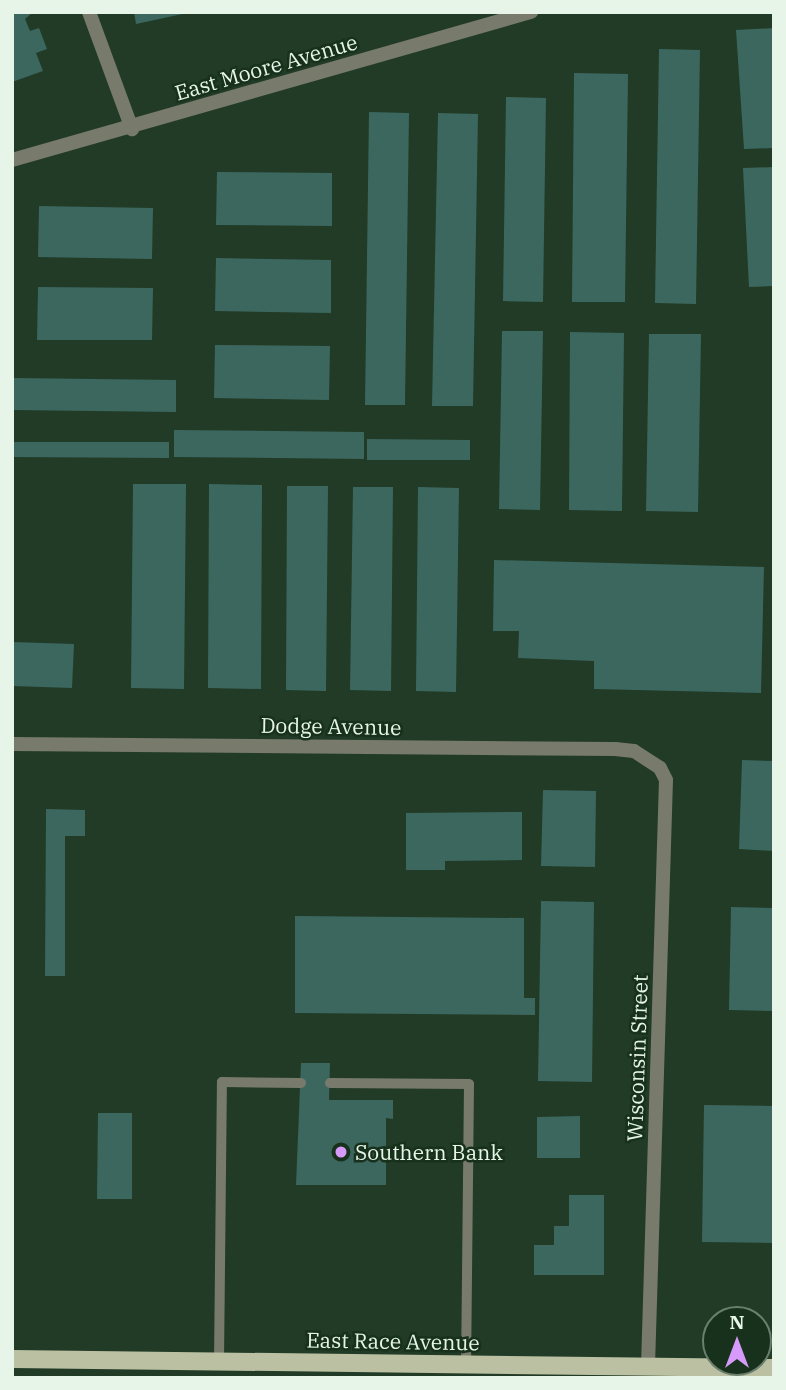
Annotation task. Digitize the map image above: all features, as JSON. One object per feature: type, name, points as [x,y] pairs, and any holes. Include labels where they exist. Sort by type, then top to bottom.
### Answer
[{"type":"main road","name":"East Race Avenue","points":[[12,1359],[774,1367]]},
{"type":"street","points":[[89,12],[132,129]]},
{"type":"street","name":"East Moore Avenue","points":[[12,160],[132,129],[531,12]]},
{"type":"street","name":"Dodge Avenue","points":[[12,744],[615,749],[649,757]]},
{"type":"street","name":"Wisconsin Street","points":[[648,1366],[666,780],[649,757]]},
{"type":"lane","points":[[219,1362],[222,1082],[301,1083]]},
{"type":"lane","points":[[330,1083],[469,1084],[466,1364]]},
{"type":"building","points":[[12,12],[33,12],[25,19],[30,31],[39,28],[47,49],[36,53],[43,71],[12,82]]},
{"type":"building","points":[[134,12],[187,12],[187,13],[136,24]]},
{"type":"building","points":[[774,28],[774,148],[744,149],[736,30]]},
{"type":"building","points":[[659,49],[700,50],[696,304],[655,303]]},
{"type":"building","points":[[574,73],[628,74],[625,302],[572,302]]},
{"type":"building","points":[[506,97],[546,98],[543,302],[503,301]]},
{"type":"building","points":[[369,112],[409,113],[405,405],[365,405]]},
{"type":"building","points":[[438,113],[478,114],[473,406],[432,406]]},
{"type":"building","points":[[774,167],[774,286],[749,287],[743,168]]},
{"type":"building","points":[[217,172],[332,173],[332,226],[216,225]]},
{"type":"building","points":[[39,206],[153,208],[152,259],[38,257]]},
{"type":"building","points":[[216,258],[331,260],[331,313],[215,311]]},
{"type":"building","points":[[38,287],[153,288],[152,340],[37,340]]},
{"type":"building","points":[[502,331],[543,331],[540,510],[499,509]]},
{"type":"building","points":[[570,332],[624,333],[622,511],[569,510]]},
{"type":"building","points":[[649,334],[701,334],[698,512],[646,511]]},
{"type":"building","points":[[215,345],[330,346],[329,400],[214,398]]},
{"type":"building","points":[[12,378],[176,380],[176,412],[12,410]]},
{"type":"building","points":[[174,430],[364,432],[364,459],[174,457]]},
{"type":"building","points":[[367,439],[470,440],[470,460],[367,460]]},
{"type":"building","points":[[12,442],[169,442],[169,458],[12,457]]},
{"type":"building","points":[[133,484],[186,484],[184,689],[131,688]]},
{"type":"building","points":[[209,484],[262,485],[261,689],[208,688]]},
{"type":"building","points":[[287,486],[328,486],[326,691],[286,690]]},
{"type":"building","points":[[353,487],[393,487],[391,691],[350,690]]},
{"type":"building","points":[[418,487],[459,488],[456,692],[416,691]]},
{"type":"building","points":[[494,560],[764,567],[761,693],[594,689],[594,661],[518,658],[519,631],[493,631]]},
{"type":"building","points":[[12,642],[74,644],[72,688],[12,686]]},
{"type":"building","points":[[742,760],[774,761],[774,851],[739,849]]},
{"type":"building","points":[[543,790],[596,791],[595,867],[541,866]]},
{"type":"building","points":[[46,809],[85,810],[85,836],[65,836],[65,976],[45,976]]},
{"type":"building","points":[[522,812],[522,860],[445,861],[445,870],[406,870],[406,813]]},
{"type":"building","points":[[541,901],[594,902],[592,1082],[538,1081]]},
{"type":"building","points":[[731,907],[774,908],[774,1011],[729,1010]]},
{"type":"building","points":[[295,916],[524,918],[524,998],[535,998],[535,1015],[295,1013]]},
{"type":"building","name":"Southern Bank","points":[[301,1063],[330,1063],[329,1100],[393,1100],[393,1119],[386,1118],[386,1185],[296,1185]]},
{"type":"building","points":[[704,1105],[774,1106],[774,1243],[702,1242]]},
{"type":"building","points":[[98,1113],[132,1113],[132,1199],[97,1199]]},
{"type":"building","points":[[580,1116],[580,1158],[537,1158],[537,1117]]},
{"type":"building","points":[[569,1195],[604,1195],[604,1275],[534,1275],[534,1245],[554,1245],[554,1226],[569,1226]]},
{"type":"place","name":"Southern Bank","points":[[341,1152]]}]
